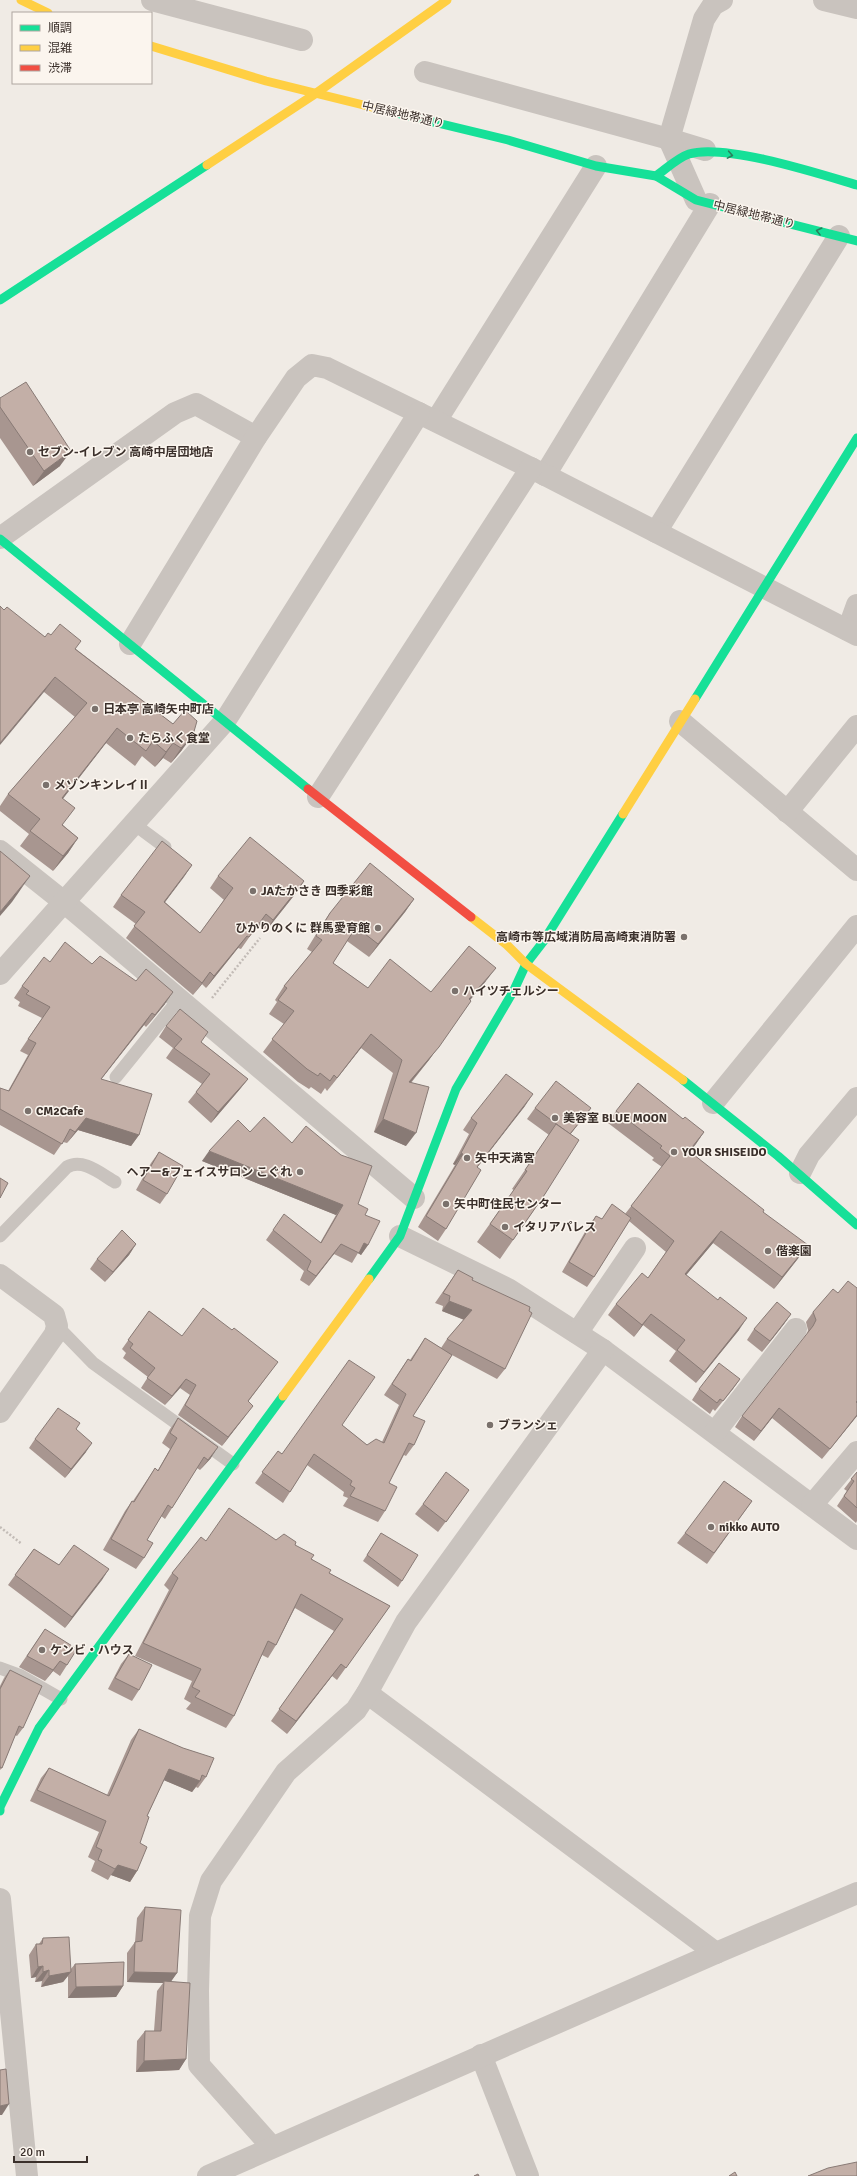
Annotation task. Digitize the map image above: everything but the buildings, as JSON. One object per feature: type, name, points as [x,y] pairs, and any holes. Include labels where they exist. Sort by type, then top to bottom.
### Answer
[{"type":"street","points":[[21,0],[46,12]]},
{"type":"street","points":[[152,0],[302,40]]},
{"type":"street","points":[[0,300],[315,94],[447,0]]},
{"type":"street","points":[[318,797],[538,472],[703,202],[678,162],[669,139],[704,19],[713,5],[722,0]]},
{"type":"street","points":[[824,0],[857,8]]},
{"type":"street","name":"中居緑地帯通り","points":[[152,46],[266,81],[315,94],[508,140],[596,166],[656,176],[703,202],[848,238]]},
{"type":"street","points":[[425,72],[705,150],[775,163],[857,185]]},
{"type":"street","points":[[656,176],[689,154],[705,150]]},
{"type":"street","points":[[0,974],[225,721],[596,166]]},
{"type":"street","points":[[656,532],[848,238]]},
{"type":"street","points":[[130,644],[256,437],[296,378],[312,365],[327,368],[428,417],[853,633],[857,605]]},
{"type":"street","points":[[256,437],[196,404],[176,413],[0,539],[318,797],[507,945],[526,964],[713,1103],[800,1173],[857,1225]]},
{"type":"street","points":[[0,1812],[0,1807],[39,1728],[400,1236],[456,1089],[514,990],[526,964],[543,942],[857,438]]},
{"type":"street","points":[[680,721],[857,870]]},
{"type":"street","points":[[788,812],[857,726]]},
{"type":"street","points":[[0,851],[64,902],[414,1198]]},
{"type":"street","points":[[713,1103],[857,926]]},
{"type":"street","points":[[800,1173],[809,1155],[857,1098]]},
{"type":"street","points":[[400,1236],[508,1289],[603,1350],[857,1539]]},
{"type":"street","points":[[577,1334],[635,1248]]},
{"type":"street","points":[[0,1275],[54,1315],[57,1326],[55,1334],[0,1412]]},
{"type":"street","points":[[715,1432],[796,1329]]},
{"type":"street","points":[[272,2147],[199,2065],[198,1991],[200,1916],[211,1881],[286,1772],[356,1710],[406,1622],[603,1350]]},
{"type":"street","points":[[812,1505],[857,1452]]},
{"type":"street","points":[[367,1693],[716,1953]]},
{"type":"street","points":[[208,2176],[481,2055],[857,1893]]},
{"type":"street","points":[[0,1899],[7,2041],[27,2176]]},
{"type":"street","points":[[481,2055],[528,2176]]},
{"type":"lane","points":[[134,824],[165,847]]},
{"type":"lane","points":[[116,1077],[179,999]]},
{"type":"lane","points":[[0,1236],[67,1167],[74,1163],[81,1164],[115,1182]]},
{"type":"lane","points":[[57,1326],[93,1363],[233,1464]]},
{"type":"lane","points":[[0,1668],[19,1675],[61,1699]]},
{"type":"path","points":[[198,1015],[260,938]]},
{"type":"path","points":[[0,1527],[22,1544]]},
{"type":"traffic: fast","points":[[396,113],[508,140],[596,166],[656,176],[696,200],[857,241]]},
{"type":"traffic: fast","points":[[656,176],[676,161],[689,154],[705,152],[748,156],[772,161],[857,185]]},
{"type":"traffic: fast","points":[[0,300],[207,165]]},
{"type":"traffic: fast","points":[[695,699],[857,438]]},
{"type":"traffic: fast","points":[[0,539],[308,789]]},
{"type":"traffic: fast","points":[[369,1279],[400,1236],[456,1089],[514,990],[526,964],[543,942],[623,814]]},
{"type":"traffic: fast","points":[[683,1080],[778,1156],[857,1225]]},
{"type":"traffic: fast","points":[[0,1811],[0,1807],[39,1728],[283,1396]]},
{"type":"traffic: slow","points":[[21,0],[46,12]]},
{"type":"traffic: slow","points":[[207,165],[315,94],[447,0]]},
{"type":"traffic: slow","points":[[152,46],[266,81],[396,113]]},
{"type":"traffic: slow","points":[[623,814],[695,699]]},
{"type":"traffic: slow","points":[[471,917],[507,945],[526,964],[683,1080]]},
{"type":"traffic: slow","points":[[283,1396],[369,1279]]},
{"type":"traffic: jam","points":[[308,789],[471,917]]},
{"type":"place","name":"セブン-イレブン 高崎中居団地店","points":[[30,452]]},
{"type":"place","name":"日本亭 高崎矢中町店","points":[[95,709]]},
{"type":"place","name":"たらふく食堂","points":[[130,738]]},
{"type":"place","name":"メゾンキンレイⅡ","points":[[46,785]]},
{"type":"place","name":"JAたかさき 四季彩館","points":[[253,891]]},
{"type":"place","name":"ひかりのくに 群馬愛育館","points":[[378,928]]},
{"type":"place","name":"高崎市等広域消防局高崎東消防署","points":[[684,937]]},
{"type":"place","name":"ハイツチェルシー","points":[[455,991]]},
{"type":"place","name":"CM2Cafe","points":[[28,1111]]},
{"type":"place","name":"美容室 BLUE MOON","points":[[555,1118]]},
{"type":"place","name":"YOUR SHISEIDO","points":[[674,1152]]},
{"type":"place","name":"矢中天満宮","points":[[467,1158]]},
{"type":"place","name":"ヘアー&フェイスサロン こぐれ","points":[[300,1172]]},
{"type":"place","name":"矢中町住民センター","points":[[446,1204]]},
{"type":"place","name":"イタリアパレス","points":[[505,1227]]},
{"type":"place","name":"偕楽園","points":[[768,1251]]},
{"type":"place","name":"ブランシェ","points":[[490,1425]]},
{"type":"place","name":"nikko AUTO","points":[[711,1527]]},
{"type":"place","name":"ケンビ・ハウス","points":[[42,1650]]}]
